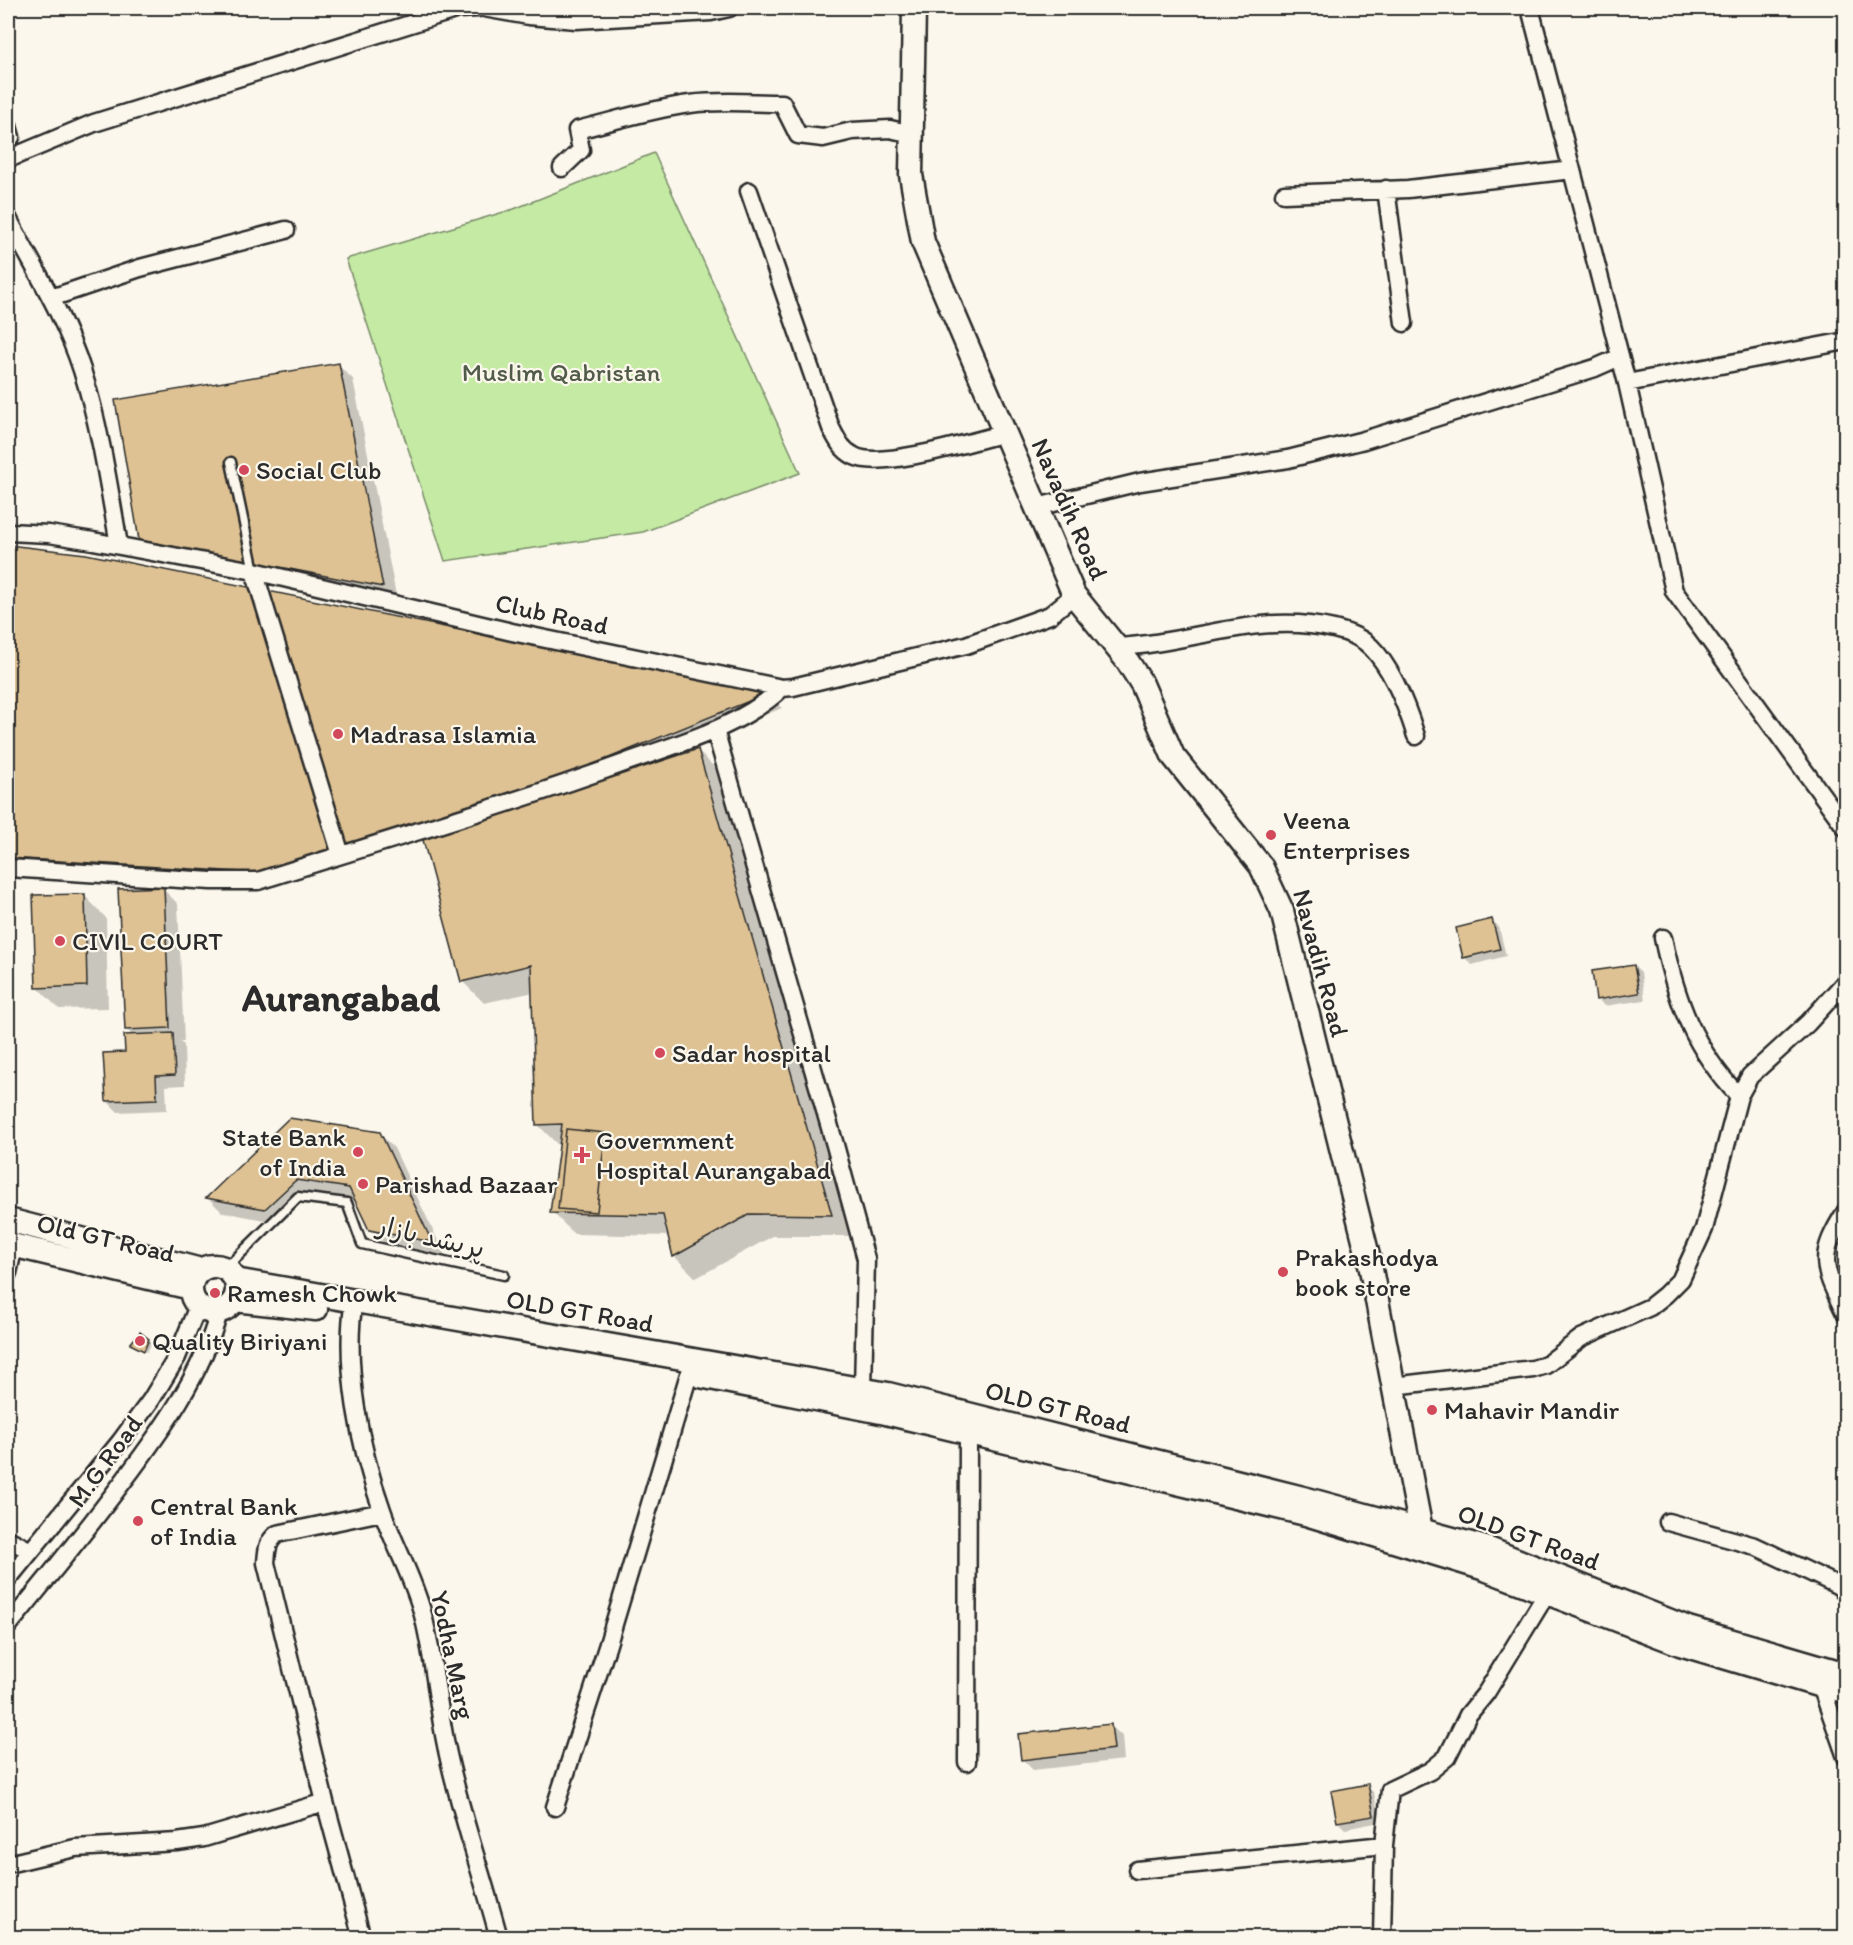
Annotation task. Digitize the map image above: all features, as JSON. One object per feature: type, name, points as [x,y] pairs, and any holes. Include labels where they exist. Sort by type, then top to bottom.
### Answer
[{"type":"main road","name":"Navadih Road","points":[[914,8],[911,176],[923,242],[1074,595],[1116,647],[1142,684],[1173,756],[1261,866],[1282,911],[1371,1264],[1394,1386],[1418,1539]]},
{"type":"main road","name":"OLD GT Road","points":[[8,1220],[215,1289],[352,1307],[863,1389],[1307,1499],[1418,1539],[1482,1568],[1680,1644],[1845,1691]]},
{"type":"main road","name":"Old GT Road","points":[[11,1245],[215,1289]]},
{"type":"main road","name":"OLD GT Road","points":[[352,1307],[886,1413],[1306,1514],[1418,1539],[1486,1548],[1688,1628],[1845,1674]]},
{"type":"street","points":[[8,159],[94,123],[458,9],[482,8],[529,16],[576,20],[620,12],[711,12],[729,8]]},
{"type":"street","points":[[1530,8],[1627,383],[1674,591],[1845,828]]},
{"type":"street","points":[[562,168],[581,150],[577,130],[638,114],[690,104],[733,102],[783,104],[798,135],[824,138],[852,131],[890,129],[912,134]]},
{"type":"street","points":[[8,126],[11,137],[8,141]]},
{"type":"street","points":[[1284,194],[1386,189],[1572,170]]},
{"type":"street","points":[[1386,189],[1404,323]]},
{"type":"street","points":[[749,191],[831,428],[840,446],[855,457],[873,461],[929,452],[1005,433]]},
{"type":"street","points":[[8,218],[51,298],[85,379],[119,545]]},
{"type":"street","points":[[51,298],[140,268],[286,230]]},
{"type":"street","points":[[1627,383],[1845,341]]},
{"type":"street","points":[[1037,507],[1140,482],[1288,459],[1364,440],[1595,368],[1620,357]]},
{"type":"street","name":"Club Road","points":[[8,532],[49,534],[119,545],[254,571],[512,632],[783,688],[966,645],[1050,615],[1074,595]]},
{"type":"street","points":[[254,571],[341,855]]},
{"type":"street","points":[[1116,647],[1141,646],[1236,626],[1279,623],[1318,625],[1349,632],[1370,646],[1385,666],[1405,703],[1416,736]]},
{"type":"street","points":[[8,868],[238,882],[258,881],[574,782],[716,730],[770,700],[783,688]]},
{"type":"street","points":[[716,730],[866,1260],[863,1389]]},
{"type":"street","points":[[1664,939],[1672,979],[1686,1019],[1706,1056],[1739,1096]]},
{"type":"street","points":[[1394,1386],[1533,1369],[1546,1365],[1581,1338],[1650,1307],[1665,1295],[1681,1279],[1704,1229],[1739,1096],[1750,1076],[1808,1023],[1845,981]]},
{"type":"street","points":[[1845,1211],[1832,1233],[1825,1252],[1828,1278],[1845,1315]]},
{"type":"street","points":[[8,1273],[11,1245]]},
{"type":"street","name":"M.G Road","points":[[8,1579],[151,1400],[215,1289]]},
{"type":"street","name":"M.G Road","points":[[8,1626],[81,1537],[170,1416],[211,1340],[215,1289]]},
{"type":"street","name":"Yodha Marg","points":[[352,1307],[350,1355],[359,1425],[367,1463],[382,1512],[423,1615],[451,1766],[499,1938]]},
{"type":"street","points":[[555,1807],[608,1644],[689,1374]]},
{"type":"street","points":[[967,1762],[968,1432]]},
{"type":"street","points":[[362,1938],[325,1802],[266,1563],[270,1540],[277,1534],[382,1512]]},
{"type":"street","points":[[1668,1522],[1755,1546],[1837,1585],[1845,1592]]},
{"type":"street","points":[[8,1539],[31,1551]]},
{"type":"street","points":[[1382,1938],[1384,1845],[1390,1790],[1430,1771],[1447,1757],[1468,1715],[1486,1692],[1548,1593]]},
{"type":"street","points":[[1821,1686],[1845,1757]]},
{"type":"street","points":[[8,1864],[75,1848],[177,1842],[204,1838],[325,1802]]},
{"type":"street","points":[[1137,1870],[1384,1845]]},
{"type":"lane","points":[[231,462],[254,571]]},
{"type":"lane","name":"پریشد بازار","points":[[215,1289],[298,1197],[346,1203],[362,1244],[504,1275]]},
{"type":"green space","name":"Muslim Qabristan","points":[[654,153],[800,473],[643,532],[445,561],[346,259],[514,209]]},
{"type":"building","name":"Social Club","points":[[339,363],[383,587],[139,540],[115,400]]},
{"type":"building","name":"Madrasa Islamia","points":[[8,545],[86,554],[769,693],[567,775],[260,873],[8,858]]},
{"type":"building","name":"Sadar hospital","points":[[698,749],[832,1215],[750,1214],[673,1257],[663,1215],[550,1213],[562,1124],[536,1125],[531,965],[461,982],[423,840]]},
{"type":"building","points":[[164,887],[170,1028],[125,1030],[118,889]]},
{"type":"building","name":"CIVIL COURT","points":[[85,894],[87,986],[36,988],[33,895]]},
{"type":"building","points":[[1492,919],[1500,949],[1463,958],[1456,928]]},
{"type":"building","points":[[1634,965],[1639,993],[1596,1000],[1592,971]]},
{"type":"building","points":[[173,1033],[175,1075],[156,1076],[157,1099],[106,1101],[103,1053],[125,1052],[124,1035]]},
{"type":"building","name":"Parishad Bazaar","points":[[289,1118],[380,1132],[432,1242],[369,1230],[349,1188],[296,1180],[265,1209],[206,1198]]},
{"type":"building","points":[[566,1129],[605,1133],[597,1212],[558,1209]]},
{"type":"building","name":"Quality Biriyani","points":[[140,1332],[149,1339],[144,1351],[130,1344]]},
{"type":"building","points":[[1111,1724],[1114,1749],[1021,1760],[1018,1734]]},
{"type":"building","points":[[1368,1784],[1374,1816],[1337,1822],[1331,1791]]},
{"type":"place","name":"Social Club","points":[[244,470]]},
{"type":"place","name":"Madrasa Islamia","points":[[338,734]]},
{"type":"place","name":"Veena Enterprises","points":[[1271,835]]},
{"type":"place","name":"CIVIL COURT","points":[[60,941]]},
{"type":"place","name":"Sadar hospital","points":[[660,1053]]},
{"type":"place","name":"State Bank of India","points":[[358,1152]]},
{"type":"place","name":"Government Hospital Aurangabad","points":[[582,1155]]},
{"type":"place","name":"Parishad Bazaar","points":[[363,1184]]},
{"type":"place","name":"Prakashodya book store","points":[[1283,1272]]},
{"type":"place","name":"Ramesh Chowk","points":[[215,1293]]},
{"type":"place","name":"Quality Biriyani","points":[[140,1341]]},
{"type":"place","name":"Mahavir Mandir","points":[[1432,1410]]},
{"type":"place","name":"Central Bank of India","points":[[138,1521]]},
{"type":"district","name":"Aurangabad","points":[[341,998]]}]
